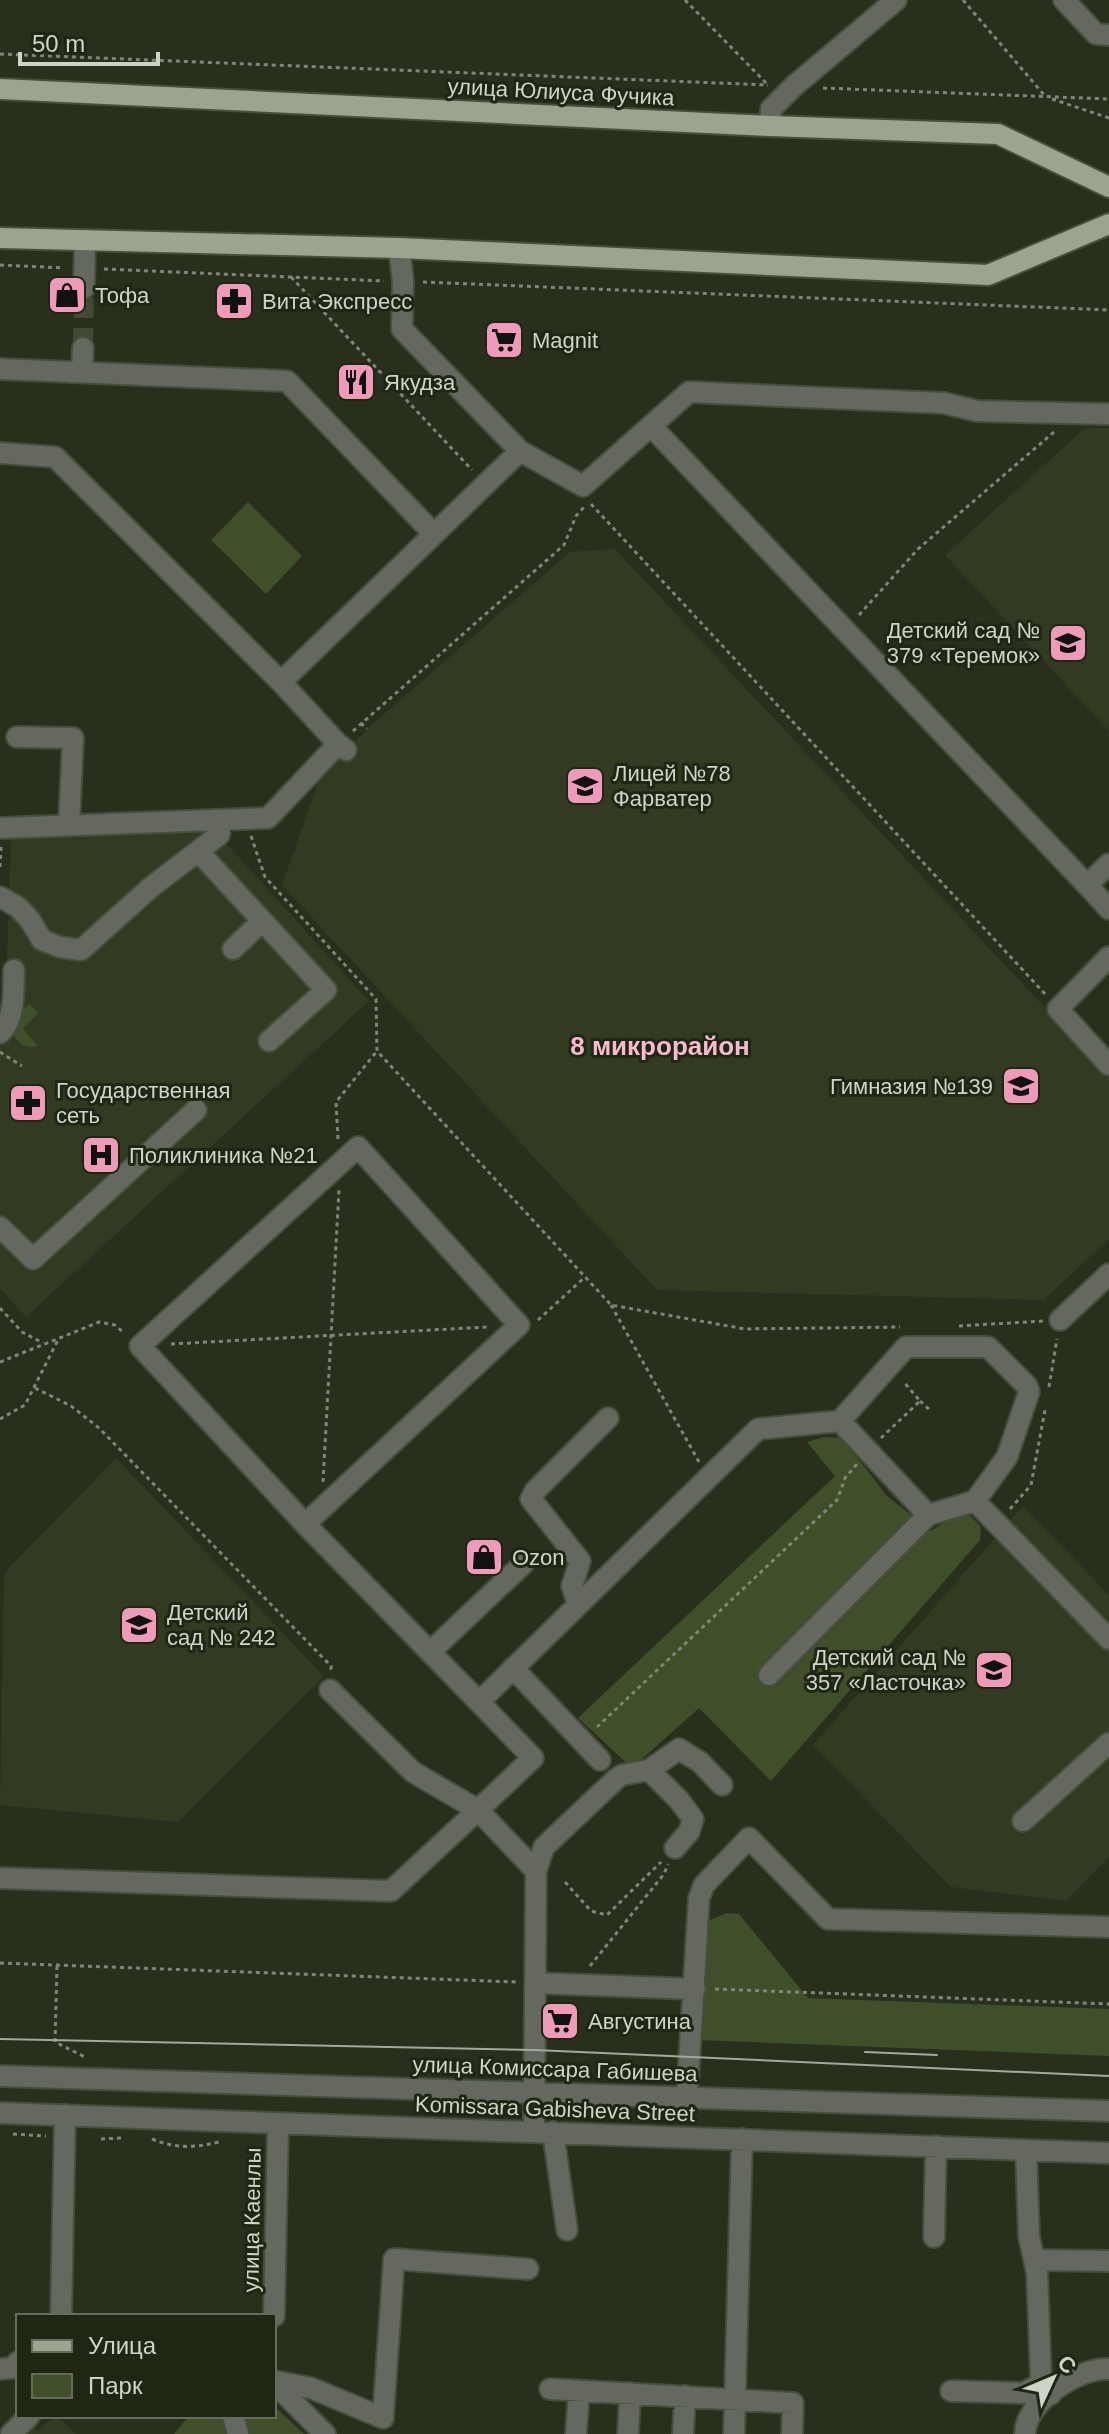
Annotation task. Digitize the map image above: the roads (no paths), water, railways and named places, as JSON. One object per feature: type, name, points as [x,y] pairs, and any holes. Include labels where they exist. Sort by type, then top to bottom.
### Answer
[{"type":"main road","name":"улица Юлиуса Фучика","points":[[0,89],[998,134],[1109,187]]},
{"type":"main road","points":[[0,238],[399,248],[988,275],[1109,224]]},
{"type":"street","points":[[770,126],[771,109],[794,86],[896,0]]},
{"type":"street","points":[[1064,0],[1096,34],[1109,35]]},
{"type":"street","points":[[84,278],[85,240]]},
{"type":"street","points":[[399,248],[403,281],[402,329],[520,451],[583,486],[689,392],[944,403],[977,411],[1109,414]]},
{"type":"street","points":[[82,372],[83,348]]},
{"type":"street","points":[[0,369],[287,381],[434,534]]},
{"type":"street","points":[[652,427],[1109,909]]},
{"type":"street","points":[[281,682],[520,451]]},
{"type":"street","points":[[0,453],[55,457],[342,747],[268,818],[0,828]]},
{"type":"street","points":[[17,737],[73,738],[69,825]]},
{"type":"street","points":[[0,897],[18,907],[42,940],[81,950],[150,888],[219,835],[220,830],[212,820]]},
{"type":"street","points":[[199,852],[326,990],[269,1041]]},
{"type":"street","points":[[1087,885],[1109,864]]},
{"type":"street","points":[[233,949],[262,921]]},
{"type":"street","points":[[1109,957],[1058,1009],[1109,1065]]},
{"type":"street","points":[[0,1033],[6,1027],[11,1012],[14,970]]},
{"type":"street","points":[[0,1227],[33,1259],[196,1110]]},
{"type":"street","points":[[0,1878],[391,1891],[533,1758],[305,1524],[140,1346],[358,1147],[519,1325],[305,1524]]},
{"type":"street","points":[[1060,1320],[1109,1274]]},
{"type":"street","points":[[479,1702],[758,1429],[840,1421],[906,1347],[988,1347],[1027,1386],[1029,1392],[1007,1457],[975,1501],[928,1515],[769,1675]]},
{"type":"street","points":[[578,1605],[572,1586],[580,1561],[531,1499],[535,1491],[608,1418]]},
{"type":"street","points":[[840,1421],[928,1515]]},
{"type":"street","points":[[975,1501],[1109,1639]]},
{"type":"street","points":[[430,1652],[523,1564]]},
{"type":"street","points":[[513,1668],[600,1760]]},
{"type":"street","points":[[330,1690],[413,1772],[478,1810],[536,1871]]},
{"type":"street","points":[[1023,1821],[1109,1743]]},
{"type":"street","points":[[567,2230],[535,2092],[536,1871],[544,1847],[616,1779],[649,1770],[679,1749],[700,1762],[722,1785]]},
{"type":"street","points":[[649,1770],[693,1819],[689,1832],[675,1848]]},
{"type":"street","points":[[687,2097],[699,1898],[704,1885],[749,1838],[828,1919],[1109,1927]]},
{"type":"street","points":[[535,1983],[695,1989]]},
{"type":"street","name":"улица Комиссара Габишева","points":[[0,2076],[1109,2111]]},
{"type":"street","name":"Komissara Gabisheva Street","points":[[0,2113],[1109,2153]]},
{"type":"street","points":[[61,2314],[65,2115]]},
{"type":"street","name":"улица Каенлы","points":[[274,2314],[278,2125]]},
{"type":"street","points":[[734,2434],[742,2139]]},
{"type":"street","points":[[934,2237],[936,2146]]},
{"type":"street","points":[[1025,2434],[1028,2417],[1047,2388],[1037,2273],[1029,2237],[1026,2150]]},
{"type":"street","points":[[276,2382],[311,2388],[383,2418],[394,2259],[528,2269]]},
{"type":"street","points":[[1034,2260],[1109,2261]]},
{"type":"street","points":[[951,2391],[1024,2393],[1047,2388],[1075,2376],[1109,2369]]},
{"type":"street","points":[[276,2384],[325,2434]]},
{"type":"street","points":[[550,2389],[793,2403],[792,2434]]},
{"type":"street","points":[[576,2434],[579,2391]]},
{"type":"street","points":[[628,2434],[630,2393]]},
{"type":"street","points":[[683,2434],[685,2396]]},
{"type":"street","points":[[12,2434],[27,2418]]},
{"type":"tunnel","points":[[83,348],[84,288]]},
{"type":"tram line","points":[[0,2039],[535,2050],[1109,2076]]},
{"type":"tram line","points":[[865,2052],[937,2055]]},
{"type":"place","name":"Тофа","points":[[67,295]]},
{"type":"place","name":"Вита Экспресс","points":[[234,301]]},
{"type":"place","name":"Magnit","points":[[504,340]]},
{"type":"place","name":"Якудза","points":[[356,382]]},
{"type":"place","name":"Детский сад № 379 «Теремок»","points":[[1068,643]]},
{"type":"place","name":"Лицей №78 Фарватер","points":[[585,786]]},
{"type":"place","name":"Гимназия №139","points":[[1021,1086]]},
{"type":"place","name":"Государственная сеть","points":[[28,1103]]},
{"type":"place","name":"Поликлиника №21","points":[[101,1155]]},
{"type":"place","name":"Ozon","points":[[484,1557]]},
{"type":"place","name":"Детский сад № 242","points":[[139,1625]]},
{"type":"place","name":"Детский сад № 357 «Ласточка»","points":[[994,1670]]},
{"type":"place","name":"Августина","points":[[560,2021]]},
{"type":"district","name":"8 микрорайон","points":[[660,1046]]}]
